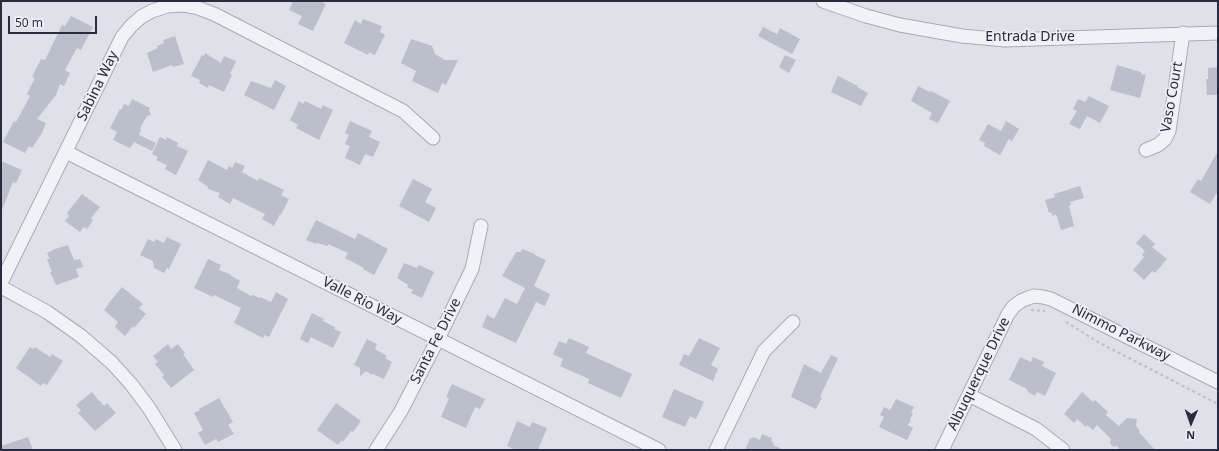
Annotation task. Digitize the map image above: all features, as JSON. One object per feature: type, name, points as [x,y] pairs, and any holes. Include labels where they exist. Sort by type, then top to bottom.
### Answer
[{"type":"street","name":"Entrada Drive","points":[[823,1],[866,16],[900,25],[962,36],[1005,40],[1218,33]]},
{"type":"street","name":"Sabina Way","points":[[1,283],[122,37],[130,26],[140,17],[152,11],[167,6],[183,5],[198,8],[214,14],[403,111],[432,138]]},
{"type":"street","name":"Vaso Court","points":[[1146,150],[1158,146],[1165,139],[1168,131],[1183,33]]},
{"type":"street","name":"Valle Rio Way","points":[[66,152],[658,450]]},
{"type":"street","name":"Santa Fe Drive","points":[[376,450],[401,411],[472,269],[481,226]]},
{"type":"street","points":[[1,287],[47,312],[81,336],[111,362],[131,384],[149,408],[175,450]]},
{"type":"street","name":"Nimmo Parkway","points":[[1025,305],[1028,298],[1034,296],[1051,299],[1218,382]]},
{"type":"street","name":"Albuquerque Drive","points":[[942,450],[1008,314],[1014,306],[1025,305]]},
{"type":"street","points":[[716,450],[764,351],[793,322]]},
{"type":"street","points":[[969,395],[1036,429],[1063,450]]},
{"type":"path","points":[[1025,305],[1050,312]]},
{"type":"path","points":[[1062,319],[1098,342],[1218,404]]},
{"type":"building","points":[[293,1],[320,1],[326,4],[313,31],[298,24],[302,16],[289,10]]},
{"type":"building","points":[[71,16],[93,27],[81,50],[77,48],[65,70],[70,73],[64,86],[60,84],[56,95],[37,119],[46,123],[42,133],[32,148],[29,146],[25,153],[3,142],[30,96],[27,94],[35,78],[32,77],[41,59],[45,60],[62,25],[65,26]]},
{"type":"building","points":[[363,19],[382,26],[380,32],[385,35],[375,55],[369,52],[368,55],[344,43],[355,20],[361,24]]},
{"type":"building","points":[[763,27],[777,34],[780,28],[800,39],[792,54],[758,36]]},
{"type":"building","points":[[175,36],[184,64],[173,67],[172,65],[153,72],[147,53],[158,48],[157,46],[164,43],[163,40]]},
{"type":"building","points":[[411,39],[432,46],[435,54],[445,60],[458,60],[446,85],[442,83],[438,93],[412,81],[416,71],[401,63]]},
{"type":"building","points":[[205,53],[221,63],[224,56],[236,61],[230,74],[232,75],[224,92],[209,85],[208,88],[199,83],[200,80],[191,76],[202,55],[204,56]]},
{"type":"building","points":[[785,55],[796,60],[789,73],[779,67]]},
{"type":"building","points":[[1117,65],[1141,72],[1141,74],[1146,75],[1140,98],[1110,90]]},
{"type":"building","points":[[1218,67],[1218,95],[1207,95],[1206,79],[1208,79],[1208,68]]},
{"type":"building","points":[[838,76],[868,93],[861,106],[831,92]]},
{"type":"building","points":[[275,80],[286,86],[274,110],[244,95],[251,81],[271,88]]},
{"type":"building","points":[[918,86],[950,101],[938,123],[929,119],[932,113],[911,101]]},
{"type":"building","points":[[1089,96],[1109,106],[1100,123],[1087,116],[1080,129],[1069,124],[1077,111],[1073,109],[1078,99],[1085,102]]},
{"type":"building","points":[[132,99],[150,108],[149,110],[151,115],[147,116],[140,128],[141,130],[139,135],[156,143],[152,151],[134,142],[130,148],[113,140],[117,132],[110,128],[120,109],[121,110],[124,104],[129,106]]},
{"type":"building","points":[[299,101],[303,104],[305,101],[321,109],[323,105],[333,110],[319,140],[296,128],[298,125],[290,120]]},
{"type":"building","points":[[350,121],[372,131],[369,137],[380,142],[373,157],[365,154],[360,165],[345,158],[350,146],[345,144],[349,135],[345,133]]},
{"type":"building","points":[[1006,121],[1019,129],[1012,141],[1009,139],[1000,155],[984,146],[985,143],[979,140],[988,124],[1001,131]]},
{"type":"building","points":[[160,137],[166,140],[167,137],[178,143],[177,146],[188,151],[176,175],[165,169],[167,165],[156,160],[158,157],[152,154]]},
{"type":"building","points":[[1218,151],[1218,191],[1210,204],[1190,192],[1198,179],[1201,181]]},
{"type":"building","points":[[208,160],[227,170],[229,166],[232,168],[235,162],[245,166],[242,172],[258,181],[259,178],[284,190],[281,195],[289,199],[274,226],[262,219],[265,214],[233,198],[230,204],[218,197],[220,193],[208,189],[208,187],[198,180]]},
{"type":"building","points":[[1,161],[22,170],[16,183],[13,182],[2,210]]},
{"type":"building","points":[[413,179],[432,189],[425,202],[436,208],[429,222],[399,206]]},
{"type":"building","points":[[1080,186],[1084,198],[1070,202],[1071,205],[1069,206],[1074,226],[1061,230],[1056,214],[1053,216],[1051,212],[1049,213],[1045,200],[1055,197],[1054,194]]},
{"type":"building","points":[[82,194],[100,207],[91,218],[93,220],[87,229],[84,227],[80,232],[65,221],[69,216],[67,213]]},
{"type":"building","points":[[316,220],[355,239],[358,233],[388,249],[374,275],[345,258],[348,253],[328,244],[328,246],[316,244],[306,240]]},
{"type":"building","points":[[1144,234],[1155,244],[1152,247],[1167,259],[1155,273],[1152,271],[1144,280],[1133,270],[1144,257],[1142,255],[1145,251],[1136,243]]},
{"type":"building","points":[[167,237],[181,244],[169,269],[167,268],[164,273],[154,268],[153,261],[140,255],[148,239],[154,242],[156,239],[164,243]]},
{"type":"building","points":[[68,245],[74,260],[80,259],[83,267],[76,269],[79,277],[56,285],[50,272],[52,272],[47,259],[50,259],[47,253]]},
{"type":"building","points":[[522,249],[546,260],[534,286],[550,294],[545,306],[536,302],[516,343],[482,327],[487,315],[494,319],[505,298],[517,304],[525,288],[502,276],[516,252],[521,252]]},
{"type":"building","points":[[208,259],[221,265],[219,270],[230,274],[240,281],[237,288],[251,296],[253,295],[259,298],[260,297],[271,302],[276,292],[288,299],[269,337],[265,335],[263,338],[234,323],[241,308],[214,295],[213,297],[194,288]]},
{"type":"building","points":[[404,263],[417,268],[419,265],[434,272],[422,298],[411,293],[413,290],[397,278]]},
{"type":"building","points":[[122,287],[143,304],[139,308],[146,314],[125,336],[115,327],[118,322],[104,310]]},
{"type":"building","points":[[312,313],[324,319],[323,321],[341,332],[333,348],[311,337],[308,343],[300,339]]},
{"type":"building","points":[[569,338],[589,347],[586,353],[632,374],[621,398],[588,383],[589,379],[560,366],[563,359],[553,354],[559,341],[566,344]]},
{"type":"building","points":[[699,338],[720,348],[711,365],[718,369],[713,381],[679,365],[684,354],[689,356]]},
{"type":"building","points":[[367,339],[377,344],[375,349],[387,356],[385,358],[392,362],[384,379],[373,374],[372,375],[366,371],[360,376],[360,368],[354,365]]},
{"type":"building","points":[[168,344],[171,349],[178,344],[185,353],[183,354],[194,370],[171,388],[162,377],[164,375],[155,364],[158,362],[153,356]]},
{"type":"building","points":[[30,347],[33,349],[35,347],[50,357],[52,354],[63,361],[47,385],[43,383],[41,386],[16,368]]},
{"type":"building","points":[[831,355],[838,358],[816,409],[791,397],[804,364],[821,373]]},
{"type":"building","points":[[1020,357],[1031,362],[1033,357],[1044,362],[1042,366],[1056,373],[1045,396],[1037,392],[1035,396],[1027,391],[1027,389],[1009,380]]},
{"type":"building","points":[[452,384],[485,399],[480,409],[475,407],[466,428],[441,417],[449,398],[446,397]]},
{"type":"building","points":[[674,389],[704,402],[696,419],[690,416],[685,427],[662,417]]},
{"type":"building","points":[[92,392],[104,406],[107,403],[116,413],[95,431],[78,413],[81,410],[76,405]]},
{"type":"building","points":[[1082,392],[1093,402],[1095,400],[1108,412],[1106,415],[1119,426],[1127,418],[1137,419],[1136,426],[1140,431],[1139,432],[1155,450],[1120,450],[1117,446],[1113,447],[1110,443],[1111,439],[1097,425],[1093,430],[1087,425],[1086,427],[1077,419],[1074,423],[1064,414]]},
{"type":"building","points":[[219,398],[233,422],[228,425],[234,434],[218,442],[216,439],[205,445],[198,433],[203,430],[194,413]]},
{"type":"building","points":[[896,399],[914,407],[911,413],[913,414],[910,419],[911,420],[908,425],[913,428],[907,440],[879,427],[884,417],[880,415],[884,407],[890,410]]},
{"type":"building","points":[[336,403],[361,421],[353,432],[351,431],[343,442],[342,440],[338,445],[317,430]]},
{"type":"building","points":[[517,421],[530,427],[532,422],[547,428],[538,450],[516,450],[507,446]]},
{"type":"building","points":[[762,434],[772,438],[771,441],[774,443],[773,445],[784,450],[745,450],[750,438],[752,439],[753,437],[760,440]]},
{"type":"building","points":[[28,437],[33,450],[1,450],[1,446]]}]
